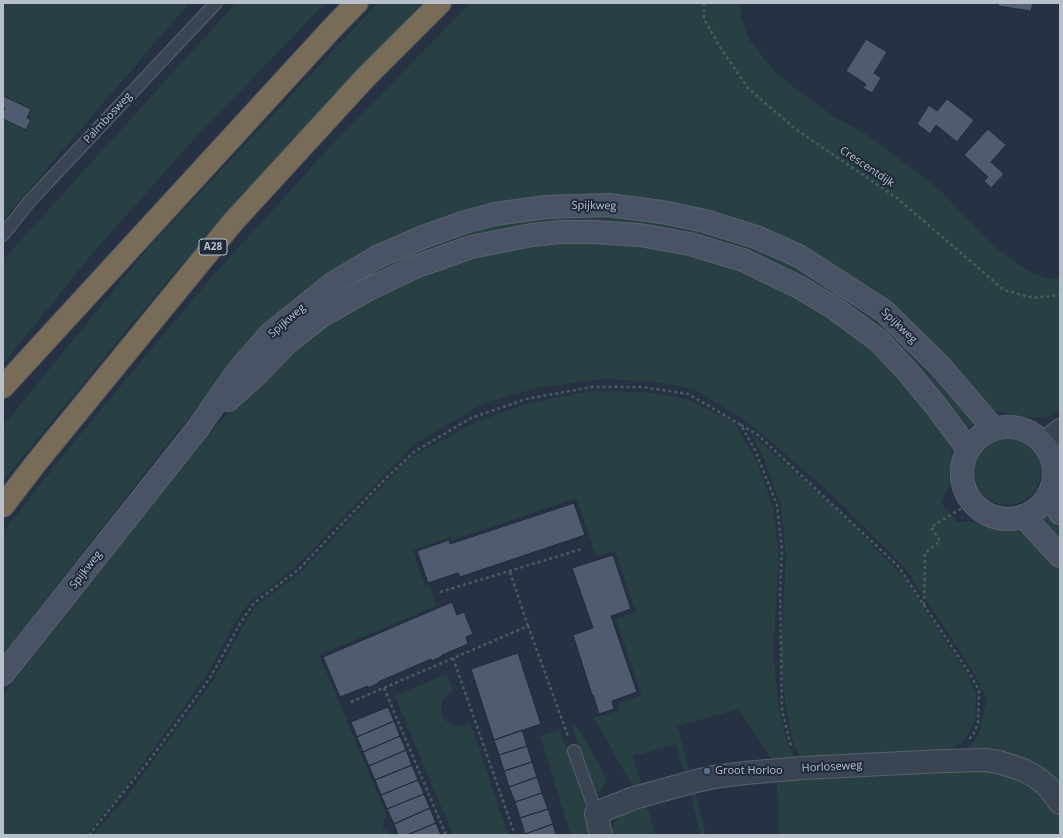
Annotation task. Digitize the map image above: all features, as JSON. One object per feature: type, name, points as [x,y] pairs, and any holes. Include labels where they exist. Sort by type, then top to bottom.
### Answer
[{"type":"highway","points":[[3,387],[321,40],[357,3]]},
{"type":"highway","name":"A28","points":[[3,506],[41,456],[233,222],[366,78],[440,3]]},
{"type":"main road","name":"Spijkweg","points":[[3,674],[198,428],[237,372],[270,334],[332,284],[377,257],[423,237],[495,214],[546,207],[608,205],[662,212],[705,220],[756,237],[799,256],[884,310],[940,366],[994,429]]},
{"type":"main road","name":"Spijkweg","points":[[198,428],[259,372],[287,343],[321,316],[367,290],[415,267],[471,247],[532,235],[561,232],[594,232],[640,235],[690,244],[743,260],[799,287],[834,308],[879,341],[932,400],[968,449]]},
{"type":"main road","points":[[1012,426],[1030,432],[1044,443],[1052,460],[1053,466],[1054,504],[1038,508],[1023,516],[1009,519],[995,517],[982,511],[972,502],[965,490],[961,476],[963,462],[968,449],[979,436],[994,429],[1012,426]]},
{"type":"main road","points":[[1023,516],[1060,556]]},
{"type":"street","points":[[1044,443],[1060,430]]},
{"type":"street","name":"Horloseweg","points":[[596,813],[634,798],[696,781],[745,773],[803,768],[985,760],[999,762],[1023,770],[1047,786],[1060,803]]},
{"type":"street","points":[[596,813],[601,835]]},
{"type":"lane","name":"Palmbosweg","points":[[3,235],[29,202],[216,3]]},
{"type":"lane","points":[[574,751],[596,813]]},
{"type":"path","name":"Crescentdijk","points":[[704,3],[704,19],[720,47],[748,88],[794,128],[897,198],[1004,290],[1033,298],[1060,294]]},
{"type":"path","points":[[89,835],[152,757],[210,678],[241,622],[254,603],[298,570],[384,480],[414,452],[471,418],[526,399],[592,387],[643,387],[688,394],[741,425],[758,435],[898,566],[968,670],[978,690],[978,723],[973,735],[951,761]]},
{"type":"path","points":[[741,425],[755,450],[777,505],[782,550],[780,593],[782,710],[790,743],[803,768]]},
{"type":"path","points":[[924,605],[925,553],[940,541],[931,527],[972,502]]},
{"type":"path","points":[[440,592],[582,549]]},
{"type":"path","points":[[510,572],[528,626],[574,751]]},
{"type":"path","points":[[351,702],[528,626]]},
{"type":"path","points":[[453,658],[515,835]]},
{"type":"path","points":[[384,688],[446,835]]},
{"type":"green space","points":[[3,3],[189,3],[3,220]]},
{"type":"green space","points":[[236,3],[325,3],[196,137],[91,255],[3,364],[3,260]]},
{"type":"green space","points":[[378,3],[422,3],[318,114],[167,281],[3,481],[3,426],[149,247]]},
{"type":"green space","points":[[470,3],[740,3],[741,17],[749,40],[774,71],[833,116],[870,137],[939,189],[990,243],[1019,265],[1036,275],[1049,279],[1060,278],[1060,408],[1050,416],[1035,418],[1015,416],[990,409],[857,285],[641,202],[407,236],[207,396],[164,448],[3,654],[3,532],[74,442],[210,279],[333,144]]},
{"type":"green space","points":[[545,213],[675,219],[780,254],[898,333],[976,422],[964,431],[884,338],[671,233],[472,242],[309,309],[424,242]]},
{"type":"green space","points":[[525,243],[648,243],[731,266],[809,300],[886,357],[950,439],[952,480],[941,502],[957,522],[971,522],[1010,528],[1024,534],[1037,543],[1060,567],[1060,793],[963,753],[978,736],[987,700],[975,674],[905,568],[827,490],[749,423],[694,389],[657,382],[606,379],[540,387],[484,403],[413,445],[293,569],[250,602],[236,620],[208,673],[123,791],[86,835],[3,835],[3,695],[165,487],[206,437],[249,390],[308,335],[431,267]]},
{"type":"green space","points":[[591,391],[644,392],[687,399],[734,422],[757,461],[773,507],[779,557],[773,654],[779,709],[787,743],[798,763],[776,765],[738,709],[677,726],[691,776],[686,778],[676,744],[633,756],[642,788],[635,788],[632,785],[594,718],[620,710],[618,703],[642,695],[616,619],[636,612],[615,551],[596,556],[576,498],[452,540],[451,537],[413,550],[425,587],[430,587],[436,606],[319,655],[387,816],[383,823],[383,828],[393,835],[93,835],[128,795],[214,679],[255,607],[297,576],[409,458],[476,422],[529,403]]},
{"type":"green space","points":[[751,433],[847,519],[905,579],[968,676],[976,694],[975,721],[962,743],[937,755],[803,763],[793,742],[786,710],[781,654],[786,557],[781,506],[765,461]]},
{"type":"green space","points":[[1007,437],[1020,440],[1031,447],[1038,458],[1041,471],[1038,484],[1031,495],[1020,502],[1007,505],[994,502],[983,495],[976,484],[973,471],[976,458],[983,447],[994,440]]},
{"type":"green space","points":[[1050,513],[1060,524],[1060,545],[1039,521]]},
{"type":"green space","points":[[446,674],[453,691],[442,700],[442,715],[450,724],[457,726],[464,726],[470,723],[508,835],[453,835],[395,696]]},
{"type":"green space","points":[[572,725],[578,728],[581,732],[606,779],[600,792],[596,792]]},
{"type":"green space","points":[[560,730],[581,792],[593,835],[571,835],[540,736]]},
{"type":"green space","points":[[1007,770],[1052,801],[1060,814],[1060,835],[776,835],[779,833],[777,777],[848,771]]},
{"type":"green space","points":[[694,788],[706,835],[701,835],[689,789]]},
{"type":"green space","points":[[646,801],[655,835],[610,835],[617,818],[625,811]]},
{"type":"building","points":[[999,3],[1033,3],[1031,11],[998,6]]},
{"type":"building","points":[[866,39],[887,52],[874,73],[881,78],[872,93],[863,88],[866,84],[846,71]]},
{"type":"building","points":[[3,96],[31,109],[27,118],[31,120],[26,130],[3,119],[3,112],[5,108],[3,107]]},
{"type":"building","points":[[947,99],[974,120],[957,142],[936,125],[930,134],[917,124],[929,105],[937,111]]},
{"type":"building","points":[[988,129],[1006,145],[991,162],[1004,174],[991,188],[984,181],[988,177],[964,155]]},
{"type":"building","points":[[574,503],[585,535],[460,577],[458,573],[428,583],[417,551],[449,540],[450,544]]},
{"type":"building","points":[[613,555],[631,609],[611,616],[637,692],[612,701],[614,709],[599,714],[573,635],[593,628],[572,568]]},
{"type":"building","points":[[452,602],[457,615],[464,612],[473,634],[466,637],[468,644],[432,661],[431,659],[378,682],[379,683],[368,688],[368,686],[340,697],[323,657]]},
{"type":"building","points":[[518,653],[541,724],[494,740],[471,669]]},
{"type":"building","points":[[388,707],[394,721],[357,737],[351,722]]},
{"type":"building","points":[[394,721],[400,736],[363,752],[357,737]]},
{"type":"building","points":[[522,730],[527,746],[499,755],[494,740]]},
{"type":"building","points":[[400,736],[406,750],[369,766],[363,752]]},
{"type":"building","points":[[527,746],[532,762],[504,771],[499,755]]},
{"type":"building","points":[[406,750],[412,765],[375,780],[369,766]]},
{"type":"building","points":[[532,762],[537,777],[509,787],[504,771]]},
{"type":"building","points":[[412,765],[418,780],[381,795],[375,780]]},
{"type":"building","points":[[537,777],[542,793],[515,802],[509,787]]},
{"type":"building","points":[[418,780],[424,794],[387,809],[381,795]]},
{"type":"building","points":[[542,793],[548,809],[520,818],[515,802]]},
{"type":"building","points":[[424,794],[430,808],[394,824],[387,809]]},
{"type":"building","points":[[430,808],[436,823],[407,835],[398,835],[394,824]]},
{"type":"building","points":[[548,809],[553,824],[525,834],[520,818]]},
{"type":"building","points":[[436,823],[441,835],[407,835]]},
{"type":"building","points":[[553,824],[556,835],[525,835],[525,834]]},
{"type":"place","name":"Groot Horloo","points":[[707,771]]}]
